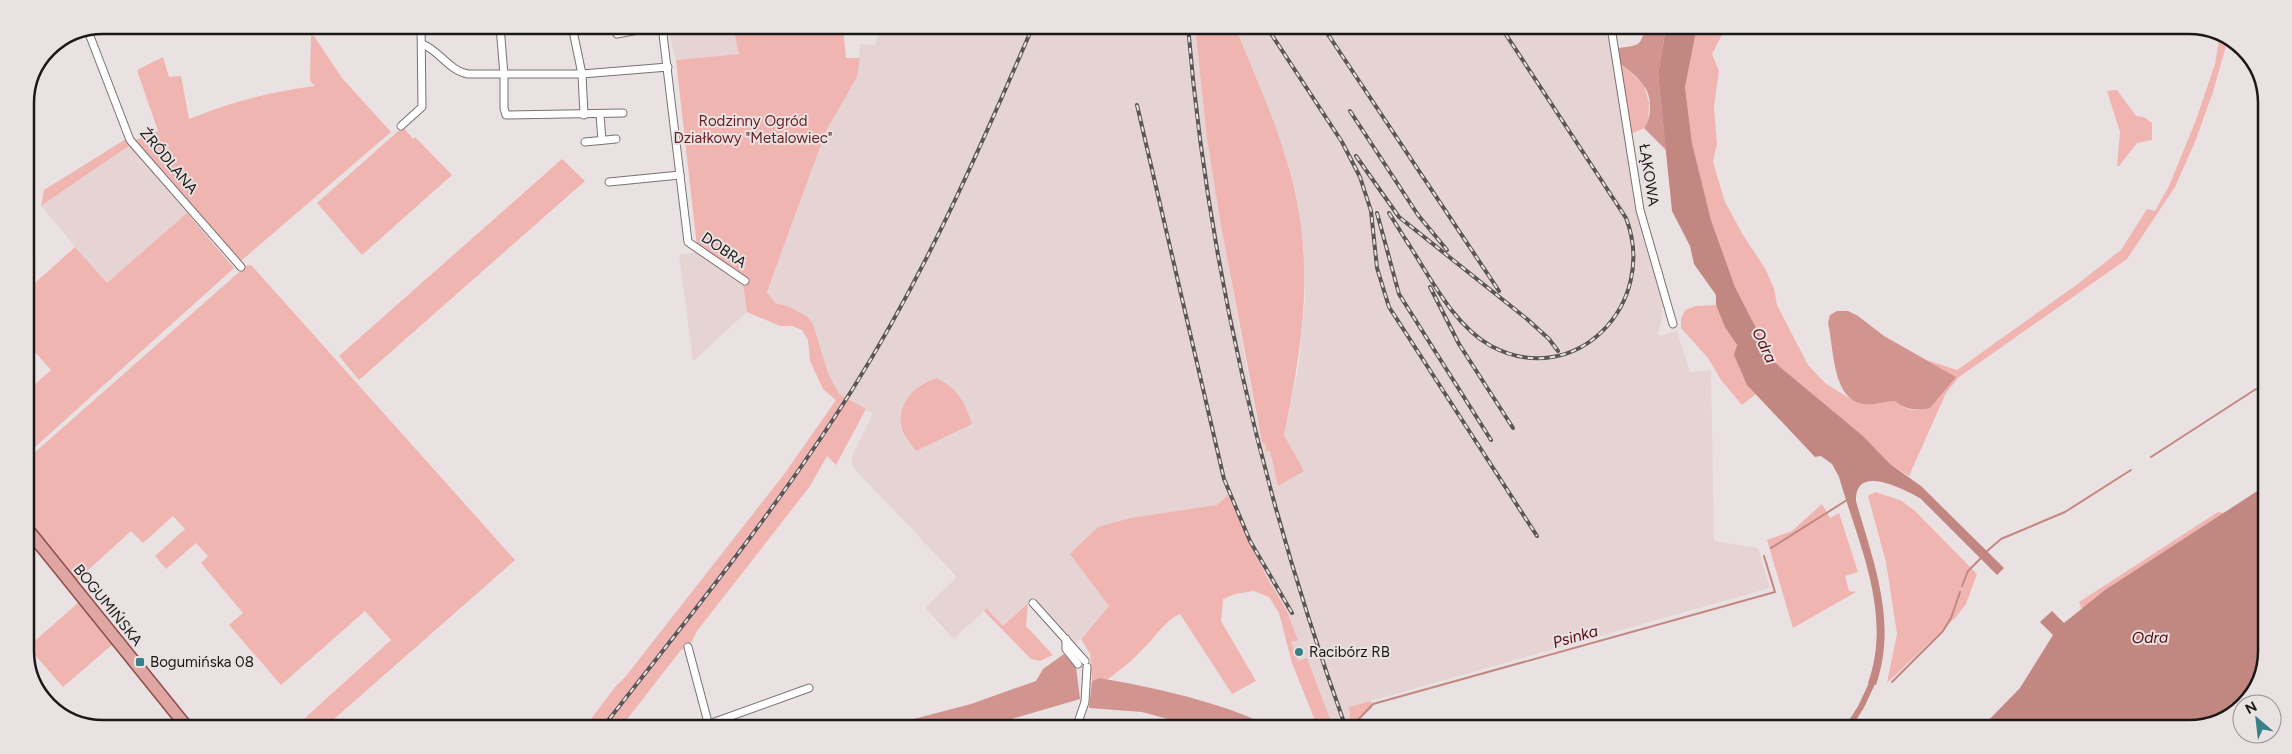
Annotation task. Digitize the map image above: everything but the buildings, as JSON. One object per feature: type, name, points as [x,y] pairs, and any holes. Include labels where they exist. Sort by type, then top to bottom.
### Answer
[{"type":"main road","name":"BOGUMIŃSKA","points":[[34,537],[181,720]]},
{"type":"street","points":[[401,126],[422,107],[421,34]]},
{"type":"street","points":[[501,34],[504,108],[508,116],[623,113]]},
{"type":"street","points":[[574,34],[582,74],[584,115]]},
{"type":"street","points":[[609,182],[680,175],[668,66],[662,34]]},
{"type":"street","name":"ŁĄKOWA","points":[[1612,34],[1640,210],[1673,324]]},
{"type":"street","name":"ŹRÓDLANA","points":[[90,35],[130,140],[241,267]]},
{"type":"street","points":[[422,44],[432,48],[454,68],[463,73],[504,75],[582,74],[668,66]]},
{"type":"street","points":[[600,115],[602,140]]},
{"type":"street","points":[[585,142],[616,139]]},
{"type":"street","name":"DOBRA","points":[[680,175],[688,242],[745,281]]},
{"type":"street","points":[[1032,603],[1066,639],[1066,649],[1083,666],[1086,680],[1085,702],[1079,720]]},
{"type":"street","points":[[688,647],[708,720]]},
{"type":"street","points":[[723,720],[809,688]]},
{"type":"shaded area","points":[[669,34],[735,34],[739,54],[676,60]]},
{"type":"shaded area","points":[[878,34],[1196,34],[1207,139],[1240,332],[1258,425],[1270,451],[1278,486],[1303,471],[1284,435],[1298,370],[1305,300],[1304,250],[1298,207],[1285,154],[1238,34],[1608,34],[1640,225],[1663,303],[1658,333],[1659,336],[1677,331],[1690,372],[1711,370],[1714,541],[1758,548],[1770,588],[1349,707],[1350,720],[1330,720],[1307,658],[1298,661],[1291,642],[1298,639],[1287,611],[1266,576],[1228,495],[1218,505],[1130,518],[1098,527],[1071,554],[1109,606],[1075,644],[1032,599],[1003,626],[986,609],[954,639],[925,608],[957,577],[852,466],[852,456],[873,414],[839,394],[828,373],[813,324],[808,317],[790,307],[775,303],[767,293],[826,131],[857,77],[860,44],[875,45]]},
{"type":"shaded area","points":[[1643,34],[1665,34],[1658,74],[1666,150],[1644,128],[1650,113],[1650,101],[1647,90],[1620,63],[1619,48],[1638,44]]},
{"type":"shaded area","points":[[130,145],[187,213],[107,284],[41,206]]},
{"type":"shaded area","points":[[699,252],[743,284],[747,312],[693,361],[679,255]]},
{"type":"shaded area","points":[[1837,311],[1848,311],[1858,316],[1884,336],[1956,377],[1930,408],[1912,409],[1895,401],[1864,404],[1854,400],[1846,393],[1836,371],[1828,323],[1830,315]]},
{"type":"shaded area","points":[[1064,654],[1076,667],[1080,699],[1008,720],[910,720],[971,704],[1036,681],[1043,669]]},
{"type":"shaded area","points":[[1100,678],[1166,691],[1211,703],[1255,720],[1172,720],[1142,712],[1089,708],[1092,681]]},
{"type":"green space","name":"Rodzinny Ogród Działkowy \"Metalowiec\"","points":[[735,34],[844,34],[846,58],[860,58],[857,77],[826,131],[767,292],[775,303],[790,307],[808,317],[813,324],[828,373],[839,394],[866,409],[836,465],[827,456],[810,486],[697,631],[689,646],[681,650],[626,720],[590,720],[785,473],[836,400],[823,389],[810,361],[808,340],[802,330],[792,326],[780,326],[747,312],[743,284],[697,247],[676,60],[739,54]]},
{"type":"green space","points":[[1196,34],[1238,34],[1287,160],[1299,213],[1303,245],[1304,276],[1301,339],[1284,435],[1304,471],[1278,486],[1270,451],[1266,451],[1266,445],[1262,442],[1221,225],[1207,139]]},
{"type":"green space","points":[[1696,34],[1722,34],[1712,54],[1719,71],[1714,106],[1717,144],[1713,162],[1725,202],[1743,235],[1766,270],[1774,289],[1777,305],[1808,365],[1826,384],[1856,402],[1869,404],[1895,400],[1904,407],[1913,410],[1929,405],[1955,377],[1927,360],[1957,370],[2075,286],[2121,250],[2147,209],[2155,211],[2169,186],[2196,120],[2215,64],[2219,40],[2226,45],[2213,92],[2195,142],[2175,187],[2127,259],[1959,377],[1946,393],[1909,476],[1890,464],[1863,436],[1773,361],[1735,287],[1711,220],[1692,143],[1685,87]]},
{"type":"green space","points":[[311,35],[314,36],[342,78],[391,132],[241,261],[135,140],[158,131],[137,70],[163,57],[169,77],[181,76],[189,119],[251,98],[315,86],[310,81]]},
{"type":"green space","points":[[1620,63],[1644,85],[1649,103],[1648,124],[1631,134]]},
{"type":"green space","points":[[2117,90],[2136,116],[2144,117],[2152,123],[2152,140],[2137,143],[2119,166],[2117,166],[2120,132],[2107,91]]},
{"type":"green space","points":[[403,127],[413,139],[415,137],[452,175],[362,255],[317,203]]},
{"type":"green space","points":[[126,139],[130,145],[41,206],[44,190]]},
{"type":"green space","points":[[562,159],[585,181],[359,380],[339,356]]},
{"type":"green space","points":[[187,213],[234,268],[34,448],[34,385],[51,370],[34,351],[34,284],[75,247],[107,283]]},
{"type":"green space","points":[[251,265],[515,560],[333,720],[303,720],[391,640],[365,611],[281,685],[229,625],[243,613],[201,563],[208,556],[196,543],[166,569],[155,556],[185,529],[173,516],[143,543],[131,531],[75,582],[34,530],[34,453],[246,266]]},
{"type":"green space","points":[[1716,305],[1739,351],[1745,376],[1756,394],[1742,405],[1721,380],[1708,358],[1681,328],[1681,319],[1685,310],[1696,306]]},
{"type":"green space","points":[[937,378],[959,396],[972,424],[916,451],[903,431],[901,413],[908,398],[914,391]]},
{"type":"green space","points":[[1875,492],[1900,500],[1914,510],[1977,574],[1966,604],[1956,617],[1887,683],[1897,634],[1886,562],[1868,496]]},
{"type":"green space","points":[[1228,495],[1266,576],[1287,611],[1298,640],[1291,642],[1298,661],[1307,658],[1330,720],[1315,720],[1292,663],[1279,613],[1269,597],[1254,591],[1235,594],[1223,599],[1221,621],[1256,681],[1232,694],[1180,614],[1169,621],[1130,662],[1108,679],[1100,678],[1092,681],[1090,654],[1081,639],[1109,606],[1070,554],[1098,527],[1130,518],[1217,505]]},
{"type":"green space","points":[[1822,504],[1830,518],[1839,513],[1858,572],[1845,576],[1849,591],[1856,592],[1793,628],[1767,540],[1792,531]]},
{"type":"green space","points":[[2218,512],[2258,518],[2258,523],[2089,626],[2079,602]]},
{"type":"green space","points":[[79,602],[113,644],[63,687],[34,654],[34,642]]},
{"type":"green space","points":[[1028,603],[1026,626],[1053,655],[1040,661],[1031,659],[984,611],[986,608],[1003,626]]},
{"type":"green space","points":[[1371,701],[1372,708],[1360,720],[1350,720],[1349,707]]},
{"type":"water","points":[[1665,34],[1696,34],[1685,87],[1692,143],[1711,220],[1735,287],[1773,361],[1863,436],[1890,464],[1921,486],[2004,568],[1997,575],[1920,498],[1903,489],[1881,482],[1871,481],[1863,483],[1858,490],[1856,501],[1876,569],[1884,615],[1885,638],[1876,685],[1868,683],[1875,657],[1877,631],[1875,605],[1863,553],[1839,477],[1832,464],[1821,456],[1815,457],[1747,385],[1734,355],[1737,345],[1725,327],[1716,305],[1716,295],[1694,264],[1690,246],[1672,211],[1658,74]]},
{"type":"water","name":"Odra","points":[[2258,491],[2258,661],[2247,690],[2244,694],[2232,694],[2231,706],[2212,717],[2199,720],[1989,720],[2020,688],[2053,635],[2040,622],[2052,611],[2064,623],[2105,590]]},
{"type":"waterway","points":[[2151,457],[2256,389]]},
{"type":"waterway","points":[[1986,552],[2001,539],[2065,512],[2131,470]]},
{"type":"waterway","name":"Psinka","points":[[1771,548],[1847,500]]},
{"type":"waterway","name":"Psinka","points":[[1358,720],[1373,704],[1775,592],[1764,556]]},
{"type":"waterway","points":[[1962,586],[1968,571],[1981,558]]},
{"type":"waterway","points":[[1892,682],[1943,631],[1951,618],[1960,592]]},
{"type":"waterway","points":[[1853,720],[1875,677]]},
{"type":"railway","points":[[608,720],[700,603],[794,477],[852,390],[879,346],[950,211],[1029,34]]},
{"type":"railway","points":[[1189,34],[1197,116],[1210,206],[1225,294],[1244,382],[1265,469],[1290,556],[1316,642],[1343,720]]},
{"type":"railway","points":[[1271,34],[1342,142],[1360,177],[1371,211],[1377,268],[1389,307],[1537,536]]},
{"type":"railway","points":[[1328,34],[1499,291]]},
{"type":"railway","points":[[1406,240],[1443,298],[1465,326],[1491,346],[1522,357],[1552,357],[1579,348],[1602,331],[1620,308],[1631,281],[1633,250],[1626,218],[1506,34]]},
{"type":"railway","points":[[1137,105],[1224,479],[1250,541],[1292,613]]},
{"type":"railway","points":[[1350,111],[1418,215],[1447,250]]},
{"type":"railway","points":[[1356,156],[1399,217],[1527,319],[1549,339],[1558,351]]},
{"type":"railway","points":[[1377,213],[1399,294],[1491,440]]},
{"type":"railway","points":[[1389,213],[1409,245]]},
{"type":"railway","points":[[1430,287],[1459,344],[1513,428]]},
{"type":"place","name":"Racibórz RB","points":[[1299,652]]},
{"type":"place","name":"Bogumińska 08","points":[[140,662]]}]
